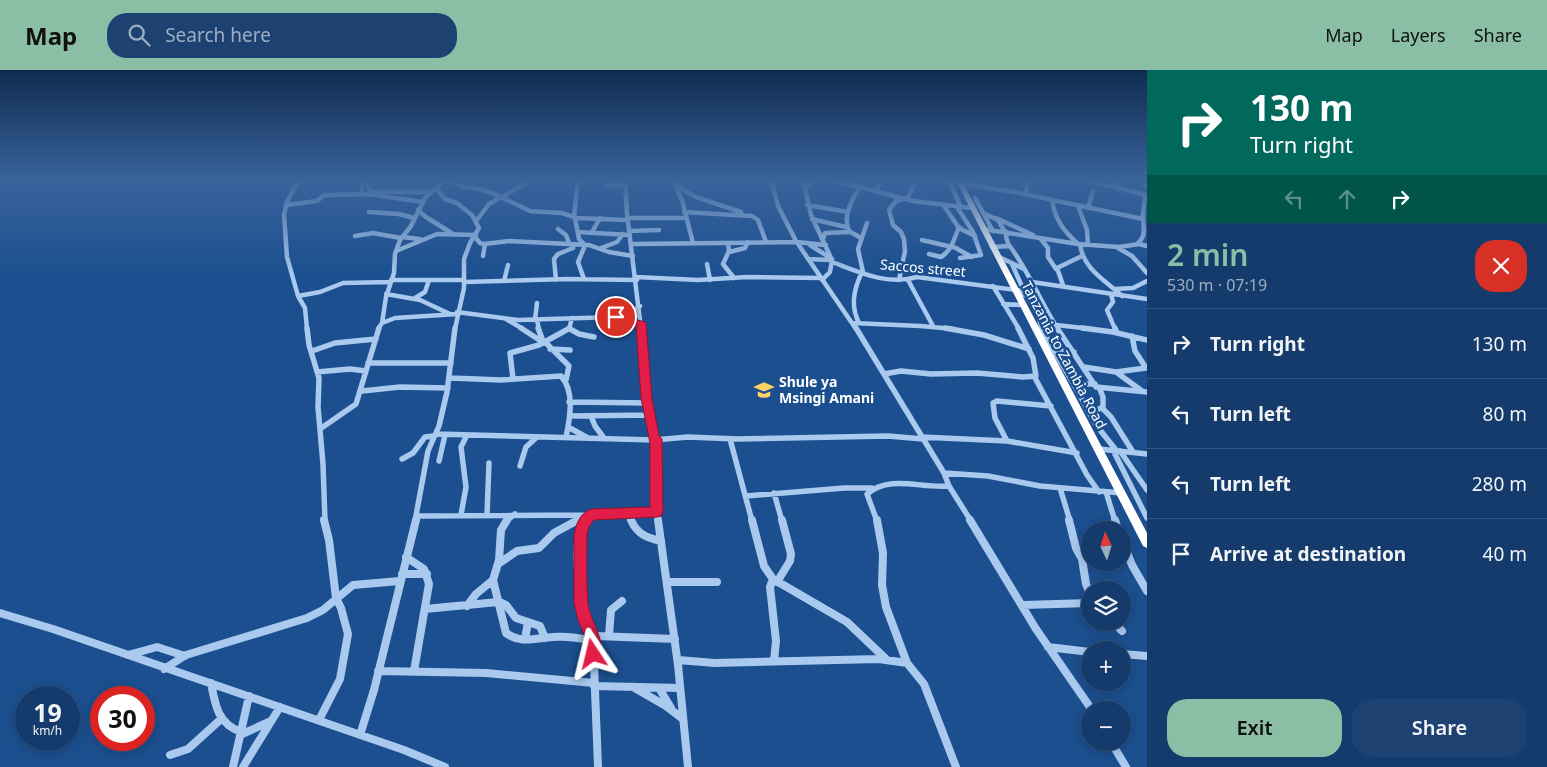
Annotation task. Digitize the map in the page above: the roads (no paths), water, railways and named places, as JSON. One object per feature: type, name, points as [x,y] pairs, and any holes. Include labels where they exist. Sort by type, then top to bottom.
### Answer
[{"type":"highway","name":"Tanzania to Zambia Road","points":[[974,212],[1014,290],[1025,301],[1040,329],[1147,543]]},
{"type":"street","points":[[285,212],[287,257],[298,296],[305,308],[312,352],[319,378],[318,407],[323,515],[329,540],[336,598],[341,608],[348,634],[340,679],[319,720]]},
{"type":"street","points":[[369,212],[414,217],[446,228],[453,234]]},
{"type":"street","points":[[320,429],[353,408],[359,398],[368,363],[382,323],[386,294],[396,266],[396,251],[417,212]]},
{"type":"street","points":[[420,212],[429,221]]},
{"type":"street","points":[[360,735],[378,671],[416,516],[428,451],[435,435],[448,388],[452,363],[455,313],[459,305],[464,281],[464,259],[470,243],[479,228],[476,220],[467,212]]},
{"type":"street","points":[[476,220],[483,212]]},
{"type":"street","points":[[536,212],[562,214],[575,218],[686,218]]},
{"type":"street","points":[[575,212],[579,239],[585,247]]},
{"type":"street","points":[[628,212],[640,306],[648,403],[655,440],[657,512],[678,660],[688,767]]},
{"type":"street","points":[[693,243],[684,212],[746,214]]},
{"type":"street","points":[[740,212],[758,220],[766,242]]},
{"type":"street","points":[[781,212],[797,242],[884,374],[1036,629],[1086,701]]},
{"type":"street","points":[[298,296],[320,292],[348,283],[391,281],[822,279],[829,274],[832,260],[812,219],[810,213],[814,212]]},
{"type":"street","points":[[845,212],[848,212],[846,227],[849,232]]},
{"type":"street","points":[[890,212],[892,225],[902,232],[905,243],[905,253],[899,280]]},
{"type":"street","points":[[948,212],[959,228],[973,236]]},
{"type":"street","points":[[960,258],[981,255],[961,212]]},
{"type":"street","points":[[1054,212],[1055,219],[1060,226],[1079,244],[1082,256],[1100,278],[1122,296]]},
{"type":"street","points":[[1080,212],[1087,230],[1088,244]]},
{"type":"street","points":[[1106,212],[1145,219],[1145,240],[1136,245]]},
{"type":"street","points":[[983,213],[1016,226],[1039,238],[1048,248],[1048,257],[1063,285]]},
{"type":"street","points":[[983,213],[993,230]]},
{"type":"street","points":[[592,232],[600,218]]},
{"type":"street","points":[[996,218],[1006,232],[1007,246]]},
{"type":"street","points":[[812,219],[819,221],[823,225],[849,232],[861,238]]},
{"type":"street","points":[[859,323],[855,316],[853,302],[862,272],[858,249],[867,223]]},
{"type":"street","points":[[822,239],[825,233],[834,228],[846,227]]},
{"type":"street","points":[[929,254],[941,257],[952,246],[959,228]]},
{"type":"street","points":[[558,229],[566,235],[571,246]]},
{"type":"street","points":[[983,229],[1079,244],[1116,247],[1147,246]]},
{"type":"street","points":[[578,232],[623,234],[660,230]]},
{"type":"street","points":[[355,236],[373,234],[425,239]]},
{"type":"street","points":[[396,251],[437,234],[453,234],[475,236],[480,243],[485,244],[509,241],[558,243],[601,248],[609,252],[633,256]]},
{"type":"street","points":[[617,242],[623,234]]},
{"type":"street","points":[[957,237],[973,236]]},
{"type":"street","points":[[957,237],[962,244],[964,252]]},
{"type":"street","points":[[922,240],[938,245],[952,246],[972,257]]},
{"type":"street","points":[[601,248],[617,242],[797,242],[826,245]]},
{"type":"street","points":[[729,252],[744,248],[748,242]]},
{"type":"street","points":[[728,243],[729,252],[723,264],[734,278]]},
{"type":"street","points":[[483,256],[485,244]]},
{"type":"street","points":[[808,244],[832,260]]},
{"type":"street","points":[[1135,259],[1136,245]]},
{"type":"street","points":[[556,280],[554,258],[571,246]]},
{"type":"street","points":[[992,247],[1007,246],[1019,256],[1024,269],[1056,326],[1097,386],[1104,404],[1102,408]]},
{"type":"street","points":[[584,279],[578,262],[585,247]]},
{"type":"street","points":[[1116,247],[1135,259],[1147,273]]},
{"type":"street","points":[[996,255],[1024,269]]},
{"type":"street","points":[[1056,269],[1062,264],[1082,256]]},
{"type":"street","points":[[808,259],[832,260]]},
{"type":"street","name":"Saccos street","points":[[832,260],[862,272],[899,280],[917,277],[1038,293]]},
{"type":"street","points":[[707,264],[710,280]]},
{"type":"street","points":[[1012,264],[1024,291]]},
{"type":"street","points":[[504,281],[508,265]]},
{"type":"street","points":[[415,298],[425,292],[429,280]]},
{"type":"street","points":[[908,280],[933,326]]},
{"type":"street","points":[[1019,281],[1063,285],[1147,299]]},
{"type":"street","points":[[1116,290],[1133,288],[1147,281]]},
{"type":"street","points":[[992,286],[1029,350],[1037,372],[1034,376]]},
{"type":"street","points":[[386,294],[415,298],[455,313]]},
{"type":"street","points":[[1111,294],[1113,302],[1107,310],[1117,333]]},
{"type":"street","points":[[1003,304],[1025,301],[1043,304]]},
{"type":"street","points":[[1025,301],[1040,329],[1056,351],[1096,425],[1147,490]]},
{"type":"street","points":[[537,303],[536,320],[544,343]]},
{"type":"street","points":[[459,305],[471,313]]},
{"type":"street","points":[[621,318],[640,306]]},
{"type":"street","points":[[382,323],[395,318],[422,318],[455,313],[471,313],[506,319],[536,320],[621,318],[641,324]]},
{"type":"street","points":[[513,379],[510,352],[544,343],[570,329],[572,318]]},
{"type":"street","points":[[506,319],[544,343],[569,366],[566,380],[570,416],[566,437]]},
{"type":"street","points":[[852,323],[933,326],[979,332],[1029,350]]},
{"type":"street","points":[[1040,329],[1056,326],[1117,333],[1147,340]]},
{"type":"street","points":[[570,329],[579,334],[594,337]]},
{"type":"street","points":[[1084,367],[1116,372],[1147,368],[1135,351],[1132,336]]},
{"type":"street","points":[[312,352],[321,346],[338,342],[376,339]]},
{"type":"street","points":[[550,349],[570,350]]},
{"type":"street","points":[[1056,351],[1074,352]]},
{"type":"street","points":[[368,363],[452,363]]},
{"type":"street","points":[[317,372],[332,369],[366,371]]},
{"type":"street","points":[[884,374],[901,371],[931,374],[978,373],[1034,376]]},
{"type":"street","points":[[1116,372],[1144,392]]},
{"type":"street","points":[[450,378],[513,379],[558,375],[566,380]]},
{"type":"street","points":[[1034,376],[1077,452],[1087,475],[1102,492],[1114,521]]},
{"type":"street","points":[[1076,388],[1084,384],[1144,392]]},
{"type":"street","points":[[362,391],[407,387],[448,388]]},
{"type":"street","points":[[1007,441],[998,426],[992,407],[993,403],[997,401],[1051,406]]},
{"type":"street","points":[[569,402],[648,403]]},
{"type":"street","points":[[1090,413],[1102,408]]},
{"type":"street","points":[[1102,408],[1111,417],[1133,452]]},
{"type":"street","points":[[570,416],[650,415]]},
{"type":"street","points":[[590,416],[594,426],[604,438]]},
{"type":"street","points":[[568,427],[588,438]]},
{"type":"street","points":[[402,459],[413,453],[425,437],[435,435],[655,440],[688,437],[888,436],[1007,441],[1077,452]]},
{"type":"street","points":[[439,460],[444,435]]},
{"type":"street","points":[[461,515],[466,487],[461,447],[467,436]]},
{"type":"street","points":[[520,466],[526,447],[538,437]]},
{"type":"street","points":[[730,438],[764,566],[775,580],[847,622],[887,660]]},
{"type":"street","points":[[1099,449],[1147,454]]},
{"type":"street","points":[[1116,450],[1147,518]]},
{"type":"street","points":[[489,463],[490,515],[503,526]]},
{"type":"street","points":[[944,473],[988,476],[1060,488],[1122,493]]},
{"type":"street","points":[[746,496],[844,488],[872,488],[888,484],[908,484],[924,488],[950,486]]},
{"type":"street","points":[[872,488],[867,494],[876,517],[883,553],[882,585],[886,608],[906,663],[917,673],[924,684],[956,767]]},
{"type":"street","points":[[1060,488],[1074,545],[1083,562],[1084,581]]},
{"type":"street","points":[[774,493],[791,554],[790,561],[770,587],[776,641],[774,661]]},
{"type":"street","points":[[416,516],[515,514],[588,517],[657,512]]},
{"type":"street","points":[[629,513],[639,534],[661,542]]},
{"type":"street","points":[[515,514],[503,526],[498,564],[493,580],[506,633],[513,638],[525,639],[593,640]]},
{"type":"street","points":[[498,564],[517,551],[539,548],[554,533],[588,517]]},
{"type":"street","points":[[588,517],[580,535],[581,603],[593,640],[598,767]]},
{"type":"street","points":[[406,557],[424,569],[429,584],[414,671]]},
{"type":"street","points":[[1131,562],[1147,591]]},
{"type":"street","points":[[164,668],[185,656],[307,618],[323,610],[353,585],[427,574]]},
{"type":"street","points":[[467,606],[476,594],[493,580]]},
{"type":"street","points":[[667,582],[717,582]]},
{"type":"street","points":[[425,609],[467,606],[498,601],[506,605],[513,618],[540,626],[545,638]]},
{"type":"street","points":[[609,636],[611,610],[622,601]]},
{"type":"street","points":[[1023,605],[1081,603]]},
{"type":"street","points":[[0,612],[319,720],[404,750],[445,767]]},
{"type":"street","points":[[525,639],[528,622]]},
{"type":"street","points":[[593,640],[596,636],[675,639]]},
{"type":"street","points":[[128,655],[157,647],[185,656]]},
{"type":"street","points":[[1048,647],[1081,651]]},
{"type":"street","points":[[1131,655],[1147,656]]},
{"type":"street","points":[[678,660],[804,662],[887,660],[906,663]]},
{"type":"street","points":[[378,671],[549,678],[594,685],[633,688],[680,688]]},
{"type":"street","points":[[211,683],[220,720],[224,725],[240,733],[271,721]]},
{"type":"street","points":[[633,688],[672,710],[683,719]]},
{"type":"street","points":[[659,688],[672,710]]},
{"type":"street","points":[[233,767],[249,696]]},
{"type":"street","points":[[243,767],[280,707]]},
{"type":"street","points":[[170,755],[188,748],[220,720]]},
{"type":"street","points":[[1116,751],[1126,767]]},
{"type":"place","name":"Shule ya Msingi Amani","points":[[764,390]]}]
